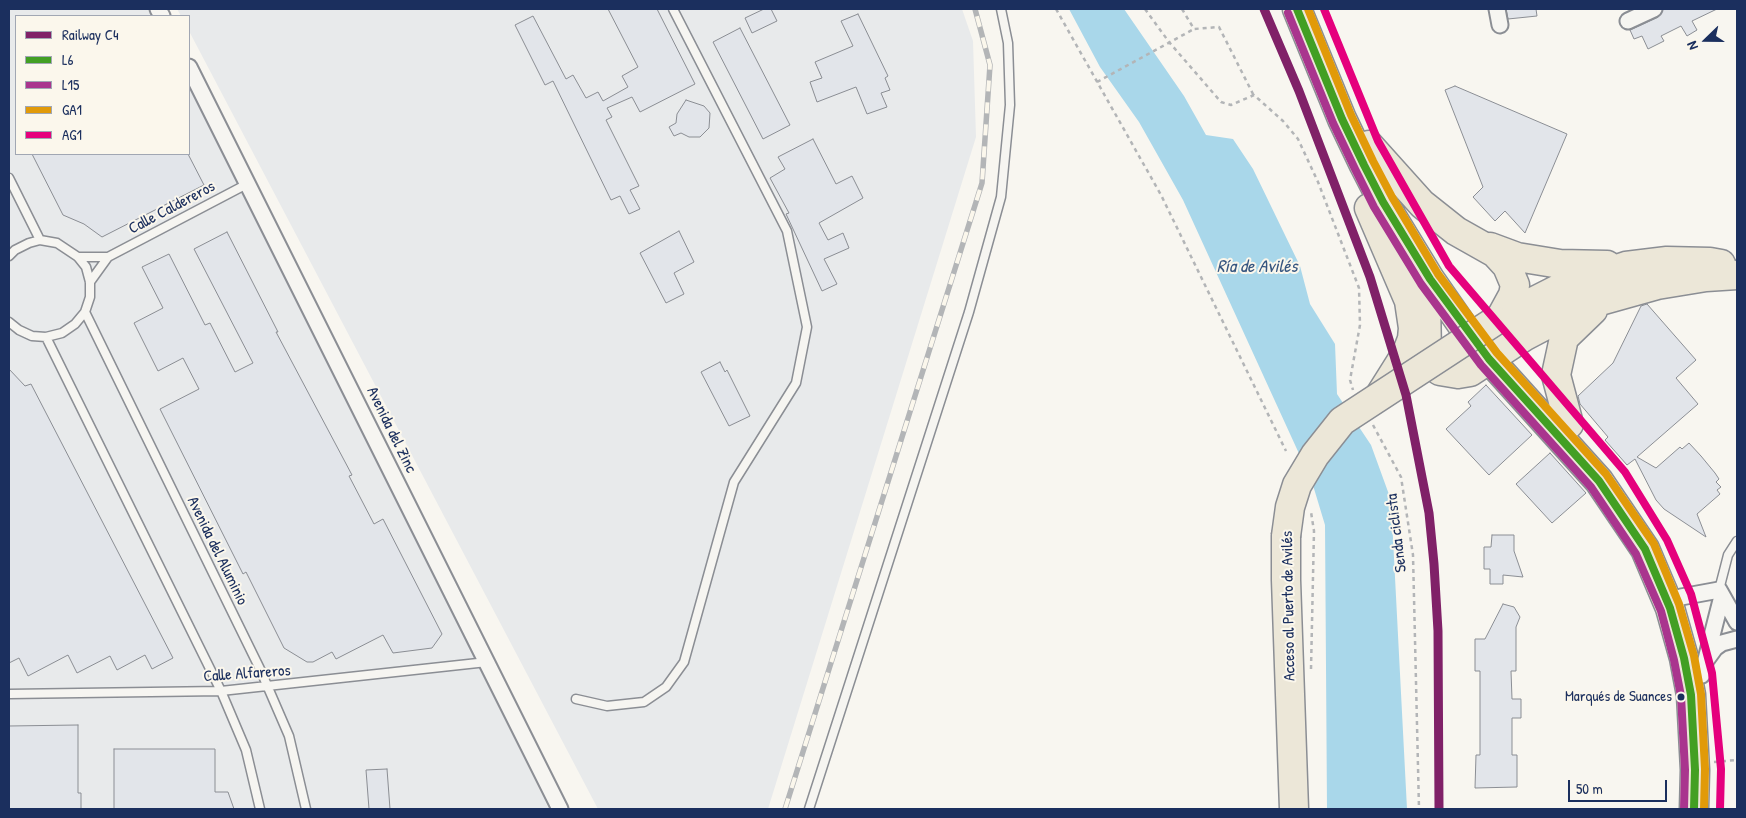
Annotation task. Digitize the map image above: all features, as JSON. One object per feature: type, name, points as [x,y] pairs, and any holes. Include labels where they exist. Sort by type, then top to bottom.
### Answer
[{"type":"highway","points":[[1297,9],[1342,119],[1383,202],[1403,237],[1452,311],[1569,424],[1617,479],[1639,511],[1670,608],[1684,658],[1691,695],[1695,770],[1694,809]]},
{"type":"highway","points":[[1313,9],[1369,145],[1441,272],[1497,353],[1652,547],[1681,597],[1702,675],[1710,762],[1710,809]]},
{"type":"highway","points":[[1342,119],[1350,158],[1403,285],[1412,317],[1412,339],[1407,352],[1366,394]]},
{"type":"highway","points":[[1369,145],[1422,204],[1456,231],[1481,244],[1517,257],[1560,264],[1626,266],[1667,261],[1710,262],[1737,268]]},
{"type":"highway","points":[[1403,237],[1426,302],[1425,343],[1433,366],[1440,371],[1458,374],[1470,372],[1497,353],[1582,306],[1665,284],[1706,277],[1737,275]]},
{"type":"highway","points":[[1481,244],[1502,259],[1512,274],[1515,286],[1513,295],[1498,319]]},
{"type":"highway","name":"Acceso al Puerto de Avilés","points":[[1294,809],[1286,536],[1290,507],[1297,485],[1315,455],[1342,420],[1366,394],[1498,319],[1562,287],[1626,266]]},
{"type":"highway","points":[[1569,424],[1556,375],[1564,338],[1586,315],[1609,298]]},
{"type":"street","points":[[1497,9],[1500,25]]},
{"type":"street","points":[[1628,21],[1654,9]]},
{"type":"street","name":"Avenida del Zinc","points":[[190,69],[559,808]]},
{"type":"street","points":[[1681,597],[1720,593]]},
{"type":"street","points":[[1720,593],[1737,622]]},
{"type":"street","points":[[1702,675],[1720,593]]},
{"type":"street","points":[[1702,675],[1708,657],[1715,648],[1722,643],[1737,639]]},
{"type":"lane","points":[[576,700],[607,706],[644,702],[666,687],[684,662],[734,482],[796,383],[807,327],[787,231],[673,9]]},
{"type":"lane","points":[[809,809],[969,312],[1001,197],[1010,105],[1008,43],[1001,9]]},
{"type":"lane","points":[[9,178],[40,240]]},
{"type":"lane","name":"Calle Caldereros","points":[[108,257],[249,184]]},
{"type":"lane","points":[[9,256],[15,250],[40,240],[57,243],[78,256],[86,267],[90,282],[90,297],[85,312],[75,324],[62,333],[46,337],[26,333],[9,322]]},
{"type":"lane","points":[[78,256],[108,257]]},
{"type":"lane","points":[[90,282],[108,257]]},
{"type":"lane","name":"Avenida del Aluminio","points":[[85,312],[268,687],[289,736],[306,809]]},
{"type":"lane","points":[[46,337],[221,691],[246,750],[260,809]]},
{"type":"lane","points":[[1720,593],[1728,555],[1737,541]]},
{"type":"lane","name":"Calle Alfareros","points":[[9,694],[221,691],[486,662]]},
{"type":"path","points":[[1056,9],[1160,195],[1286,450]]},
{"type":"path","points":[[1144,9],[1169,42],[1221,102],[1230,104],[1254,94]]},
{"type":"path","points":[[1182,9],[1194,29]]},
{"type":"path","points":[[1097,82],[1194,29],[1219,27],[1254,94],[1283,121],[1298,140],[1318,182],[1360,288],[1360,325],[1350,380],[1366,394]]},
{"type":"path","name":"Senda ciclista","points":[[1371,422],[1401,477],[1412,555],[1418,809]]},
{"type":"path","points":[[1310,506],[1314,531],[1310,677]]},
{"type":"path","points":[[1710,762],[1737,760]]},
{"type":"shaded area","points":[[9,9],[149,9],[152,15],[15,15],[15,155],[190,155],[190,88],[267,236],[549,809],[9,809]]},
{"type":"shaded area","points":[[177,9],[962,9],[973,41],[976,137],[768,809],[598,809],[190,33],[190,15],[180,15]]},
{"type":"water","name":"Ría de Avilés","points":[[1069,9],[1124,9],[1184,96],[1206,135],[1233,139],[1253,169],[1300,266],[1310,304],[1335,344],[1337,394],[1371,445],[1391,500],[1407,809],[1327,809],[1325,525],[1312,482],[1183,200],[1139,122],[1100,67]]},
{"type":"building","points":[[608,9],[657,9],[695,84],[640,112],[632,97],[607,108],[612,117],[606,120],[639,186],[630,190],[640,209],[629,214],[620,196],[611,200],[553,81],[545,85],[515,25],[533,16],[566,79],[573,75],[586,98],[598,92],[603,101],[628,87],[622,76],[638,67]]},
{"type":"building","points":[[764,9],[771,9],[777,21],[752,33],[745,18]]},
{"type":"building","points":[[1506,9],[1536,9],[1537,16],[1508,19]]},
{"type":"building","points":[[1663,9],[1717,9],[1692,21],[1697,30],[1687,36],[1681,26],[1661,36],[1664,41],[1648,49],[1642,36],[1634,39],[1630,30],[1658,17]]},
{"type":"building","points":[[858,14],[888,76],[885,78],[890,90],[881,93],[887,107],[867,114],[856,87],[817,102],[810,82],[822,78],[815,62],[853,46],[841,21]]},
{"type":"building","points":[[740,28],[790,125],[763,139],[713,42]]},
{"type":"building","points":[[1455,86],[1567,134],[1525,233],[1505,211],[1495,221],[1473,197],[1483,187],[1445,90]]},
{"type":"building","points":[[686,100],[704,106],[710,113],[709,128],[700,137],[689,137],[681,133],[674,136],[669,127],[676,123],[677,114]]},
{"type":"building","points":[[813,139],[836,184],[852,176],[863,198],[819,223],[828,240],[843,233],[849,248],[824,259],[837,284],[822,291],[786,214],[789,213],[770,178],[785,169],[778,157]]},
{"type":"building","points":[[33,155],[189,155],[204,185],[102,237],[84,224],[63,215]]},
{"type":"building","points":[[679,231],[694,262],[674,273],[684,294],[666,303],[640,253]]},
{"type":"building","points":[[227,232],[278,332],[276,332],[352,475],[349,476],[374,524],[383,519],[442,634],[432,648],[393,653],[383,635],[336,659],[332,652],[313,662],[307,662],[284,648],[246,572],[243,574],[160,409],[199,389],[183,358],[158,371],[134,323],[163,308],[142,267],[169,254],[205,325],[210,323],[235,372],[253,363],[194,249]]},
{"type":"building","points":[[1647,304],[1696,360],[1676,378],[1698,404],[1637,457],[1656,468],[1680,447],[1682,449],[1689,443],[1701,456],[1719,479],[1716,482],[1721,487],[1717,490],[1720,494],[1697,514],[1706,537],[1664,509],[1656,500],[1635,459],[1627,465],[1605,440],[1608,437],[1580,404],[1578,396],[1613,363],[1641,306]]},
{"type":"building","points":[[720,362],[725,372],[727,370],[750,416],[729,426],[701,372]]},
{"type":"building","points":[[9,369],[25,386],[31,384],[173,658],[152,669],[145,655],[117,670],[110,656],[77,673],[68,655],[28,676],[19,658],[9,663]]},
{"type":"building","points":[[1486,385],[1532,435],[1489,475],[1446,429],[1471,406],[1468,402]]},
{"type":"building","points":[[1550,453],[1586,493],[1552,523],[1516,484]]},
{"type":"building","points":[[1492,535],[1514,535],[1514,551],[1523,577],[1503,575],[1503,584],[1490,584],[1490,569],[1484,569],[1484,547],[1491,547]]},
{"type":"building","points":[[1503,604],[1514,607],[1520,617],[1516,627],[1516,671],[1511,671],[1512,699],[1521,699],[1521,718],[1512,718],[1512,755],[1517,755],[1517,787],[1475,788],[1476,755],[1480,755],[1480,671],[1475,671],[1475,639],[1485,639]]},
{"type":"building","points":[[78,725],[78,793],[81,793],[81,809],[9,809],[9,726]]},
{"type":"building","points":[[114,749],[215,749],[215,792],[228,792],[234,809],[114,809]]},
{"type":"building","points":[[387,769],[390,809],[369,809],[366,770]]},
{"type":"railway","points":[[785,809],[982,183],[990,65],[975,9]]},
{"type":"rail line","name":"C4","points":[[1264,9],[1299,91],[1370,277],[1406,395],[1429,513],[1434,564],[1438,631],[1439,809]]},
{"type":"transit line","name":"L6","points":[[1297,9],[1342,119],[1364,165],[1383,202],[1430,279],[1489,359],[1599,481],[1645,549],[1670,608],[1684,658],[1691,695],[1695,770],[1694,809]]},
{"type":"transit line","name":"GA1","points":[[1308,9],[1351,115],[1373,161],[1438,274],[1497,353],[1606,474],[1654,544],[1679,604],[1694,656],[1701,694],[1705,769],[1704,809]]},
{"type":"transit line","name":"AG1","points":[[1324,9],[1378,141],[1449,266],[1625,472],[1667,540],[1691,594],[1712,673],[1721,769],[1720,809]]},
{"type":"transit line","name":"L15","points":[[1288,13],[1333,123],[1355,169],[1374,207],[1421,284],[1481,365],[1591,487],[1636,554],[1661,611],[1681,696],[1685,770],[1684,809]]},
{"type":"place","name":"Marqués de Suances","points":[[1681,697]]}]
